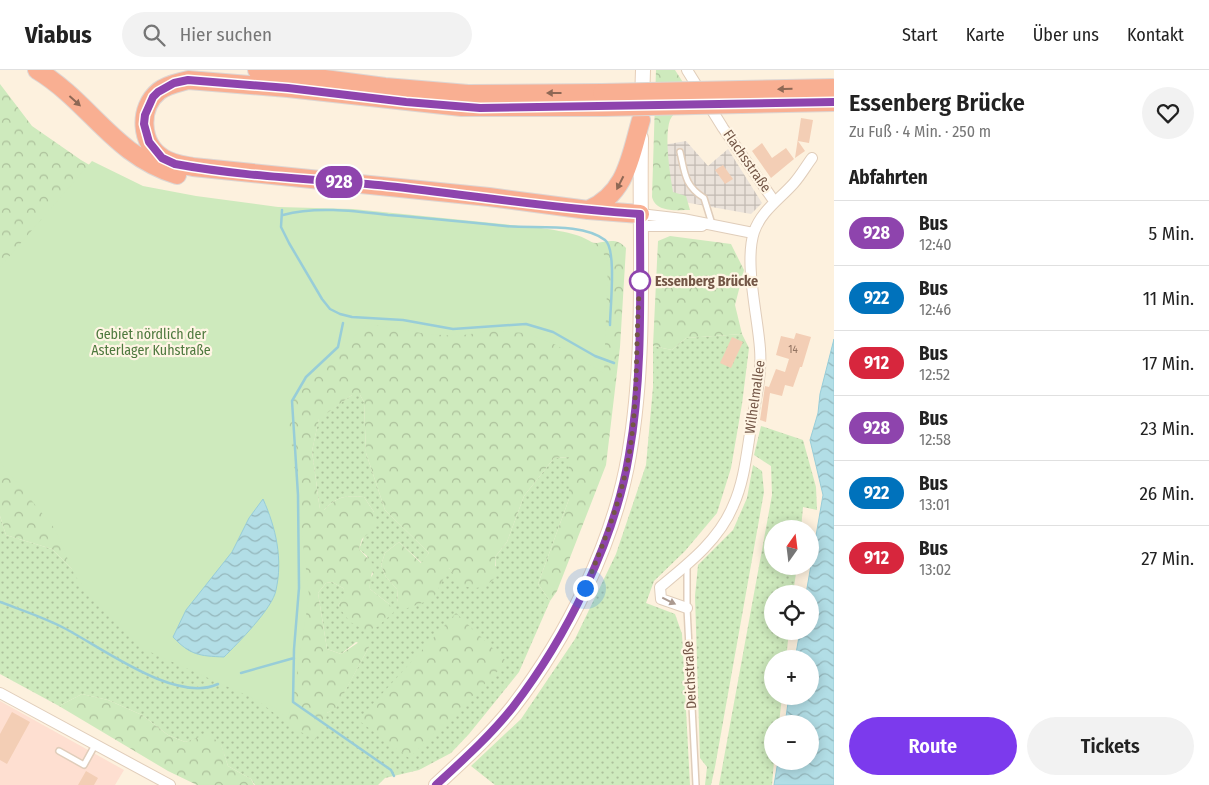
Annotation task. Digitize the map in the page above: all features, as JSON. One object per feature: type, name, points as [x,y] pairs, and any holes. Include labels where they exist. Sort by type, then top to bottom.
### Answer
[{"type":"highway","points":[[38,70],[73,98],[131,153],[156,168],[179,175],[384,191],[640,220]]},
{"type":"highway","points":[[183,70],[406,102]]},
{"type":"highway","points":[[267,71],[385,87],[468,94],[603,100],[834,102]]},
{"type":"highway","points":[[640,220],[588,210],[479,196],[193,167],[162,158],[149,142],[144,124],[148,106],[158,92],[174,83],[188,80],[288,88],[406,102],[516,108],[603,100],[834,88]]},
{"type":"highway","points":[[588,210],[607,200],[621,183],[641,120]]},
{"type":"main road","points":[[436,785],[476,748],[512,708],[541,668],[571,617],[602,548],[616,507],[629,457],[633,430],[639,341],[643,70]]},
{"type":"street","name":"Flachsstraße","points":[[688,70],[723,128],[774,202]]},
{"type":"street","name":"Wilhelmallee","points":[[687,608],[661,599],[660,587],[687,564],[724,524],[739,491],[744,465],[759,380],[761,351],[751,260],[754,233],[760,219],[794,183],[812,158]]},
{"type":"street","points":[[640,220],[682,219],[754,233]]},
{"type":"street","points":[[0,694],[170,785]]},
{"type":"lane","points":[[680,152],[687,181],[693,190],[704,198],[711,226]]},
{"type":"lane","name":"Deichstraße","points":[[687,564],[687,608],[696,785]]},
{"type":"lane","points":[[59,751],[84,765],[95,744]]},
{"type":"shaded area","points":[[686,141],[708,166],[728,149],[762,203],[751,214],[667,199],[663,145]]},
{"type":"shaded area","points":[[0,701],[124,770],[115,785],[0,785]]},
{"type":"green space","points":[[656,70],[675,70],[695,101],[674,114],[668,127],[668,156],[673,192],[686,196],[690,210],[668,210],[662,208],[654,202],[652,197]]},
{"type":"green space","name":"Gebiet nördlich der Asterlager Kuhstraße","points":[[0,84],[32,126],[81,160],[117,181],[168,199],[458,236],[597,243],[613,241],[623,245],[626,248],[620,347],[606,465],[557,591],[550,601],[538,584],[569,499],[569,457],[554,458],[524,496],[507,542],[495,557],[496,577],[492,581],[484,586],[471,588],[461,584],[449,568],[433,599],[405,609],[398,603],[397,589],[386,577],[381,565],[385,553],[399,542],[421,563],[429,553],[385,510],[366,453],[364,402],[360,395],[352,395],[319,419],[312,451],[319,503],[320,509],[324,510],[338,499],[352,496],[364,497],[374,512],[375,528],[362,539],[359,549],[373,564],[370,589],[389,604],[394,612],[377,627],[366,631],[350,622],[338,606],[345,593],[343,588],[332,582],[326,583],[318,593],[327,649],[341,654],[362,640],[367,641],[369,647],[336,708],[327,713],[315,740],[292,727],[238,685],[152,648],[52,549],[6,535],[0,516]]},
{"type":"green space","name":"Gebiet nördlich der Asterlager Kuhstraße","points":[[92,161],[143,186],[196,196],[278,207],[353,209],[561,231],[580,236],[597,246],[604,254],[608,263],[604,373],[556,345],[526,333],[491,331],[457,336],[427,334],[368,324],[297,388],[292,397],[289,420],[309,596],[294,693],[288,718],[275,708],[148,651],[75,576],[55,529],[0,462],[0,267]]},
{"type":"green space","points":[[670,236],[731,244],[744,270],[735,305],[742,334],[686,338],[672,350],[653,346],[658,241]]},
{"type":"green space","points":[[742,334],[749,348],[742,404],[731,468],[717,513],[685,551],[654,581],[646,603],[675,614],[682,634],[690,785],[495,785],[471,766],[521,719],[575,639],[616,554],[646,465],[653,387],[653,346],[672,350],[686,338]]},
{"type":"green space","points":[[352,395],[360,395],[364,402],[366,453],[385,510],[429,553],[422,563],[399,542],[385,553],[381,565],[386,577],[397,589],[398,603],[449,568],[455,575],[496,566],[495,557],[507,542],[524,496],[554,458],[570,457],[569,499],[538,584],[550,601],[519,672],[469,734],[451,753],[419,770],[385,778],[378,785],[255,785],[251,779],[228,766],[221,745],[208,735],[185,742],[168,735],[142,715],[108,700],[82,694],[59,706],[0,674],[0,516],[6,535],[52,549],[152,648],[327,713],[336,707],[369,647],[356,642],[341,654],[327,649],[318,593],[326,583],[332,582],[343,588],[346,593],[338,606],[389,604],[370,589],[369,580],[373,574],[367,556],[359,549],[374,512],[364,497],[352,496],[338,499],[324,510],[320,510],[312,451],[319,418]]},
{"type":"green space","points":[[761,426],[803,440],[816,487],[817,510],[803,507],[802,520],[767,520],[772,495],[771,466],[754,455]]},
{"type":"green space","points":[[753,465],[762,471],[764,492],[715,767],[711,785],[705,785],[707,767],[700,758],[695,596],[698,565],[733,530],[747,498]]},
{"type":"green space","points":[[764,539],[764,575],[796,575],[794,585],[764,585],[764,640],[788,640],[787,650],[764,650],[764,705],[781,705],[780,715],[764,715],[764,770],[773,770],[772,785],[719,785]]},
{"type":"green space","points":[[456,613],[507,662],[409,758],[358,720]]},
{"type":"green space","points":[[82,694],[108,700],[142,715],[168,735],[185,742],[208,734],[221,744],[228,766],[251,779],[254,785],[197,785],[168,771],[59,706]]},
{"type":"water","points":[[834,339],[834,785],[774,785],[776,770],[819,770],[819,715],[786,715],[788,705],[819,705],[819,650],[797,650],[798,640],[819,640],[819,585],[808,585],[809,575],[819,575],[819,520],[823,495],[810,440],[818,413],[820,394]]},
{"type":"water","points":[[263,499],[272,521],[277,544],[279,567],[273,598],[254,625],[224,657],[201,655],[190,651],[173,637],[186,610],[232,552],[249,518]]},
{"type":"building","points":[[801,118],[813,120],[809,143],[798,141],[805,151],[795,158]]},
{"type":"building","points":[[762,143],[772,158],[786,148],[794,159],[771,178],[752,151]]},
{"type":"building","points":[[723,165],[733,179],[725,184],[715,170]]},
{"type":"building","points":[[796,333],[811,337],[802,367],[800,367],[793,387],[785,385],[782,396],[770,393],[766,422],[760,420],[765,386],[769,387],[776,369],[785,372],[789,359],[776,355],[781,336],[794,339]]},
{"type":"building","points":[[732,337],[743,342],[731,368],[720,363]]},
{"type":"building","points":[[12,712],[30,722],[7,764],[0,760],[0,734]]},
{"type":"building","points":[[86,771],[98,778],[94,785],[78,785]]},
{"type":"waterway","points":[[282,210],[281,227],[289,243],[322,299],[330,309],[340,314],[352,317],[403,320],[453,329],[526,324],[553,332],[595,356],[614,363]]},
{"type":"waterway","points":[[283,215],[322,210],[349,211],[516,227],[571,228],[595,234],[605,240],[611,255],[610,325]]},
{"type":"waterway","points":[[343,323],[338,347],[306,377],[292,401],[298,495],[299,588],[294,649],[293,702],[391,770],[394,776]]},
{"type":"waterway","points":[[0,602],[56,624],[139,671],[161,680],[181,686],[201,688],[218,684]]},
{"type":"waterway","points":[[241,673],[294,658]]},
{"type":"bus line","name":"928","points":[[436,785],[476,748],[512,708],[541,668],[571,617],[599,556],[616,507],[629,457],[633,430],[639,341],[640,214],[588,210],[471,195],[264,175],[175,164],[162,158],[149,142],[146,133],[145,115],[153,97],[164,87],[188,80],[288,88],[406,102],[480,108],[569,108],[834,102]]},
{"type":"place","name":"Essenberg Brücke","points":[[640,281]]},
{"type":"route","points":[[585,588],[599,556],[616,507],[629,457],[636,395],[640,281]]}]
